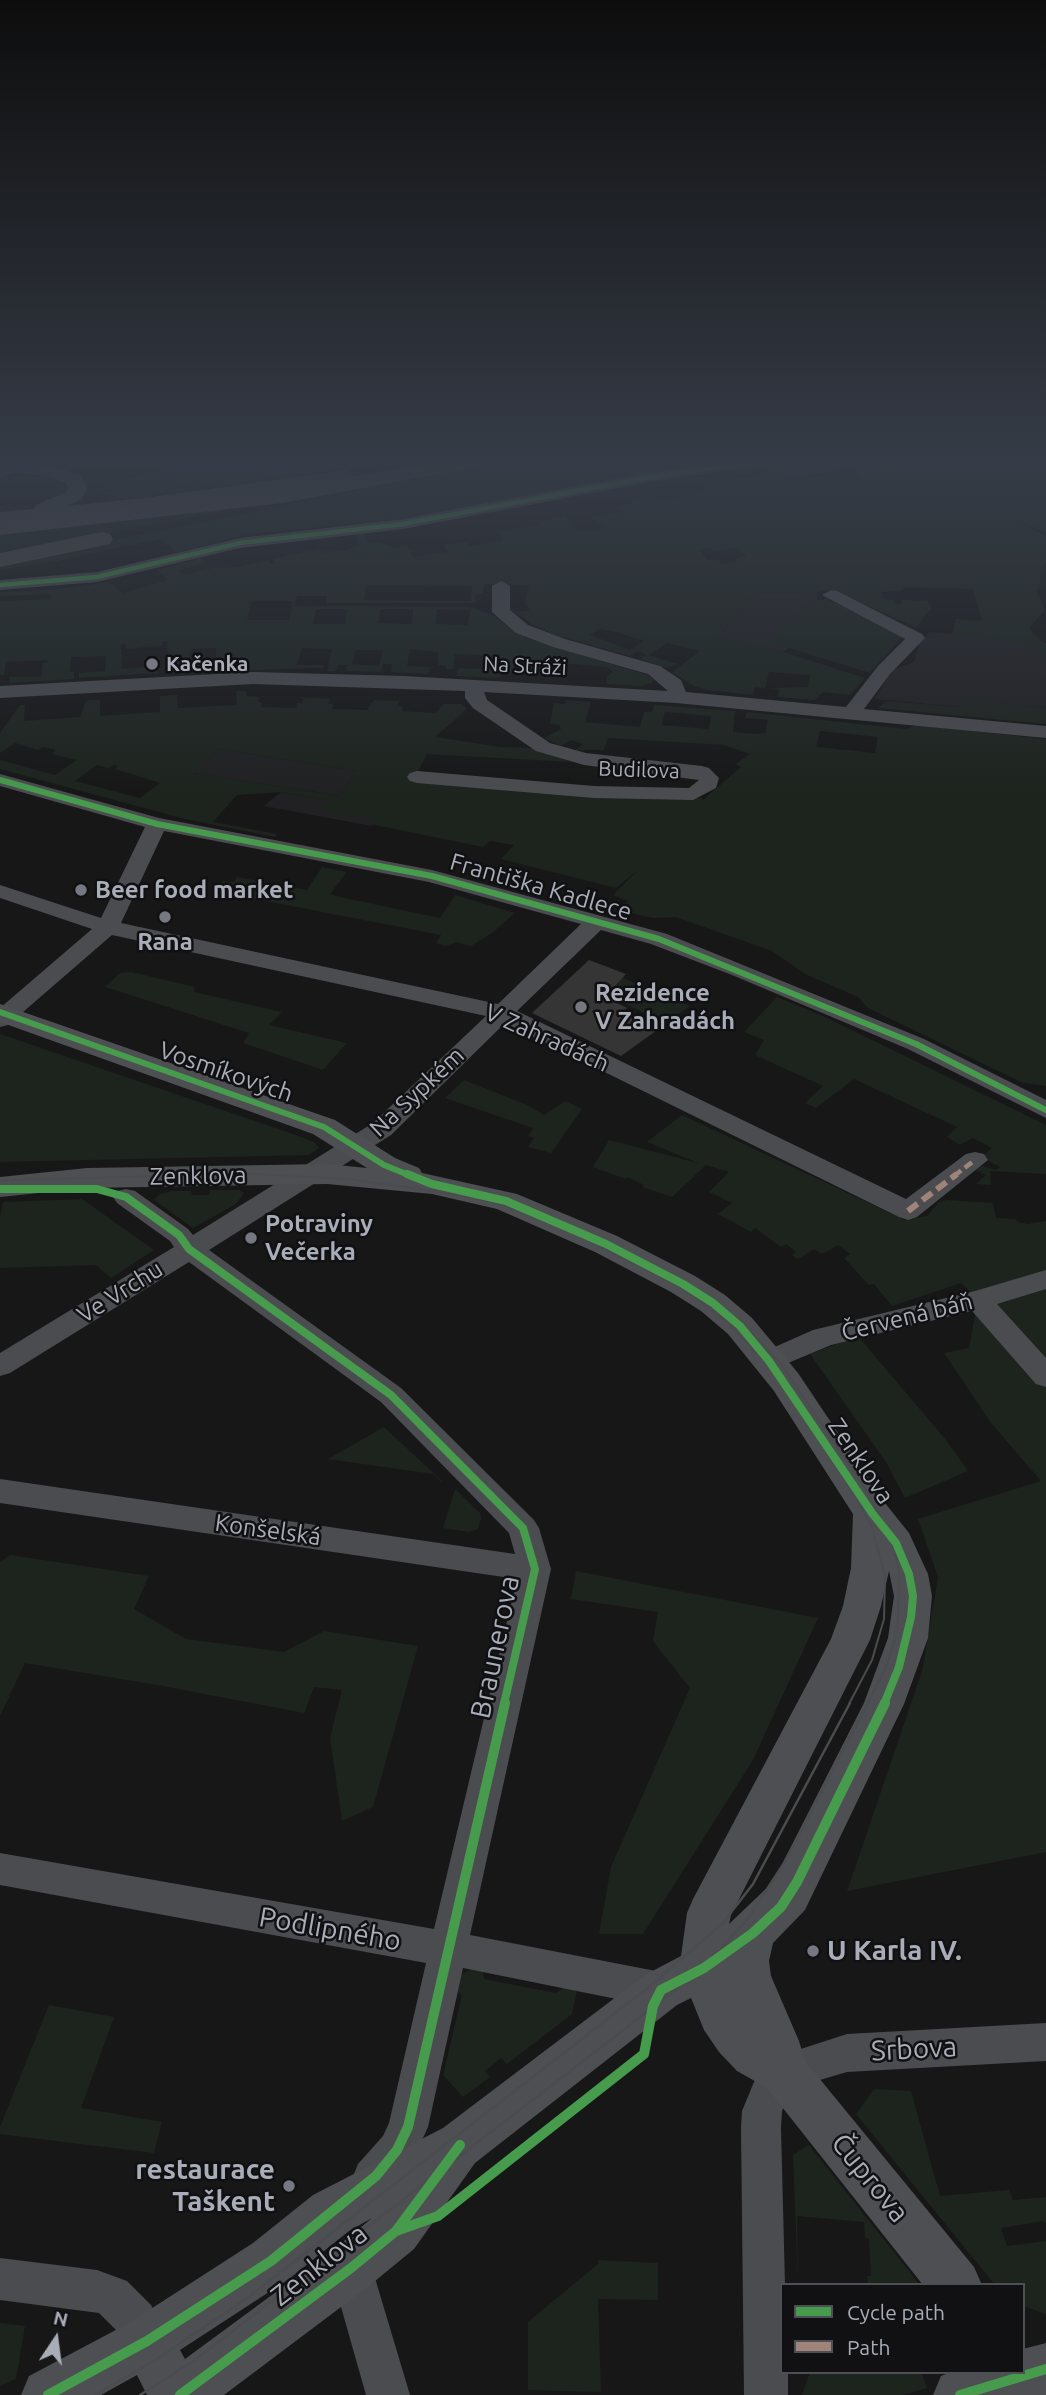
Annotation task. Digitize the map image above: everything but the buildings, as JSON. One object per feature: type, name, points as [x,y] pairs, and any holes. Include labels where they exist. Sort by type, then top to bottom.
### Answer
[{"type":"main road","name":"Vosmíkových","points":[[2,1016],[324,1127],[384,1165],[432,1184]]},
{"type":"main road","name":"Zenklova","points":[[0,1187],[87,1178],[312,1174],[432,1184],[506,1201],[655,1268],[713,1303],[740,1326],[769,1360],[872,1513],[896,1543],[909,1574],[913,1596],[908,1638],[884,1704],[793,1889],[781,1907],[753,1933],[704,1968],[661,1990],[460,2145],[331,2213],[271,2261],[148,2341],[48,2395]]},
{"type":"main road","name":"Zenklova","points":[[704,1968],[704,1942],[709,1913],[850,1640],[862,1606],[870,1568],[872,1513]]},
{"type":"main road","points":[[709,1913],[682,1961],[661,1990],[698,2001],[720,2015]]},
{"type":"main road","name":"Čuprova","points":[[753,1933],[747,1954],[748,1976],[776,2041],[784,2072]]},
{"type":"main road","name":"Čuprova","points":[[704,1968],[720,2015],[754,2055],[784,2072],[954,2283]]},
{"type":"main road","name":"Zenklova","points":[[148,2341],[178,2395],[351,2269],[396,2231],[460,2145]]},
{"type":"main road","points":[[960,2395],[1034,2380]]},
{"type":"street","points":[[0,585],[97,578],[114,574]]},
{"type":"street","points":[[501,586],[501,612],[522,629],[559,643],[654,670],[674,684],[676,698]]},
{"type":"street","points":[[831,595],[916,638],[884,670],[852,713]]},
{"type":"street","name":"Na Stráži","points":[[0,692],[253,678],[475,686],[676,698],[1046,732]]},
{"type":"street","name":"Budilova","points":[[417,777],[631,793],[693,794],[709,784],[709,778],[702,772],[597,761],[543,747],[480,704],[474,698],[475,686]]},
{"type":"street","name":"Františka Kadlece","points":[[0,780],[157,824],[432,876],[659,939],[783,987],[916,1044],[1046,1110]]},
{"type":"street","points":[[2,1016],[108,927],[157,824]]},
{"type":"street","name":"V Zahradách","points":[[0,891],[108,927],[501,1012],[908,1211],[975,1160]]},
{"type":"street","name":"Na Sypkém","points":[[357,1147],[382,1129],[597,921]]},
{"type":"street","name":"Zenklova","points":[[312,1174],[357,1147]]},
{"type":"street","name":"Ve Vrchu","points":[[0,1366],[312,1174]]},
{"type":"street","name":"Braunerova","points":[[126,1197],[179,1235],[189,1250],[391,1395],[523,1528],[535,1569],[408,2127],[397,2150],[376,2176],[331,2213]]},
{"type":"street","name":"Červená báň","points":[[769,1360],[822,1337],[978,1300],[1046,1279]]},
{"type":"street","points":[[978,1300],[1046,1377]]},
{"type":"street","name":"Konšelská","points":[[0,1491],[535,1569]]},
{"type":"street","name":"Podlipného","points":[[0,1869],[416,1945],[449,1948],[661,1990]]},
{"type":"street","name":"Srbova","points":[[784,2072],[847,2053],[1046,2042]]},
{"type":"street","points":[[766,2395],[761,2128],[767,2096],[784,2072]]},
{"type":"street","points":[[351,2269],[388,2395]]},
{"type":"street","points":[[0,2279],[97,2291],[112,2296],[136,2320],[148,2341]]},
{"type":"shaded area","points":[[161,574],[1041,574],[1040,588],[1036,590],[1045,610],[1029,628],[1046,646],[1046,656],[1024,643],[952,635],[956,619],[982,621],[973,589],[906,587],[900,591],[882,592],[883,599],[894,600],[895,604],[902,604],[901,600],[928,601],[932,610],[926,613],[917,628],[831,589],[815,593],[756,592],[717,638],[777,650],[865,678],[850,695],[823,692],[815,700],[778,697],[779,689],[769,688],[808,687],[810,675],[769,672],[765,688],[755,687],[753,695],[706,690],[672,672],[700,651],[667,643],[649,655],[678,664],[666,668],[640,659],[646,655],[638,651],[630,656],[555,635],[532,624],[516,612],[530,610],[525,603],[529,585],[484,584],[483,593],[475,596],[476,603],[326,603],[327,596],[297,596],[294,606],[470,607],[494,616],[527,638],[647,675],[653,682],[642,686],[607,684],[607,677],[613,672],[607,667],[560,663],[558,669],[545,668],[546,660],[516,658],[511,673],[502,672],[500,678],[456,676],[461,668],[496,670],[500,656],[455,654],[453,669],[446,669],[446,666],[438,665],[438,652],[410,649],[407,666],[430,667],[428,674],[391,672],[392,664],[383,664],[381,672],[346,671],[347,665],[338,665],[336,671],[327,671],[332,649],[302,648],[297,665],[324,665],[323,668],[185,672],[185,666],[216,664],[216,648],[191,649],[186,664],[171,667],[168,666],[167,641],[162,641],[162,646],[126,649],[126,644],[121,644],[122,669],[157,666],[157,673],[79,678],[79,673],[105,671],[106,656],[71,657],[70,672],[74,672],[74,679],[9,683],[10,677],[41,677],[43,663],[48,663],[47,660],[6,662],[4,675],[0,675],[0,601],[51,599],[52,594],[0,596],[0,592],[60,589],[109,582],[123,593],[168,580]],"holes":[[[366,585],[472,586],[471,601],[364,600]],[[251,601],[293,601],[289,620],[247,620]],[[316,609],[347,609],[345,624],[313,624]],[[381,609],[413,609],[412,624],[378,623]],[[437,609],[470,610],[468,625],[436,624]],[[599,629],[644,641],[630,650],[590,635]],[[355,650],[383,650],[379,666],[352,664]]]},
{"type":"shaded area","points":[[756,592],[818,593],[817,600],[798,613],[793,645],[783,652],[717,638]]},
{"type":"shaded area","points":[[826,599],[904,635],[870,673],[773,643],[779,630],[798,613],[817,600]]},
{"type":"shaded area","points":[[929,632],[1046,643],[1046,708],[963,700],[961,707],[875,699],[892,670],[914,662],[919,644]]},
{"type":"shaded area","points":[[236,691],[246,691],[246,696],[260,697],[258,702],[262,703],[261,707],[296,708],[297,703],[302,703],[303,699],[299,697],[330,699],[328,704],[333,704],[332,709],[367,710],[374,700],[400,701],[398,706],[403,707],[402,711],[436,713],[444,704],[462,704],[467,709],[435,737],[501,747],[535,748],[571,762],[427,754],[413,781],[590,795],[703,800],[741,767],[735,764],[750,754],[724,745],[608,738],[604,750],[575,750],[583,744],[571,740],[561,746],[544,738],[561,729],[561,725],[550,724],[554,703],[565,704],[566,700],[591,702],[585,722],[640,727],[644,712],[652,712],[654,705],[735,711],[733,732],[755,734],[765,733],[768,720],[745,718],[747,712],[906,729],[916,725],[1046,739],[1046,1086],[1023,1083],[868,1008],[858,997],[805,974],[772,951],[676,917],[653,918],[617,910],[628,901],[613,895],[638,870],[616,888],[501,859],[514,845],[490,841],[483,847],[370,824],[373,819],[320,810],[327,800],[281,792],[237,795],[213,822],[277,834],[275,837],[185,819],[0,769],[0,760],[55,775],[77,760],[52,754],[56,750],[43,747],[38,750],[15,743],[0,753],[0,733],[20,705],[25,705],[24,721],[80,717],[86,701],[90,700],[100,700],[100,716],[160,712],[160,696],[177,695],[178,708],[237,705]],"holes":[[[665,712],[711,716],[709,729],[662,725]],[[820,731],[878,737],[875,753],[816,747]],[[220,749],[356,771],[338,798],[335,795],[193,773]],[[97,765],[108,768],[115,765],[118,766],[115,769],[160,783],[140,798],[75,781]]]},
{"type":"shaded area","points":[[963,699],[1046,708],[1046,724],[878,708],[886,701],[960,707]]},
{"type":"shaded area","points":[[220,749],[356,771],[338,798],[335,795],[192,773]]},
{"type":"shaded area","points":[[281,792],[328,800],[325,804],[381,814],[372,826],[264,806]]},
{"type":"shaded area","points":[[322,867],[347,872],[330,894],[340,897],[440,918],[455,895],[515,913],[492,933],[471,946],[456,942],[446,946],[436,943],[441,935],[240,896],[220,897],[222,881],[234,882],[237,877],[307,890]]},
{"type":"shaded area","points":[[131,972],[195,987],[194,992],[282,1012],[269,1025],[347,1043],[323,1070],[243,1043],[249,1033],[105,987],[120,973]]},
{"type":"shaded area","points":[[623,978],[690,1006],[666,1023],[606,995]]},
{"type":"shaded area","points":[[777,997],[825,1017],[1046,1125],[1046,1174],[990,1171],[991,1185],[976,1184],[986,1175],[976,1170],[978,1167],[996,1170],[1000,1167],[982,1157],[992,1148],[973,1138],[960,1145],[947,1137],[957,1127],[854,1079],[816,1108],[805,1103],[823,1086],[755,1055],[764,1040],[744,1032]]},
{"type":"shaded area","points":[[0,1034],[293,1134],[314,1142],[319,1148],[309,1155],[0,1162]]},
{"type":"shaded area","points":[[464,1080],[527,1105],[544,1115],[565,1101],[582,1109],[551,1153],[528,1147],[534,1138],[528,1136],[533,1128],[445,1098]]},
{"type":"shaded area","points":[[682,1115],[905,1220],[927,1216],[939,1202],[946,1200],[993,1203],[996,1218],[1016,1219],[1017,1222],[1028,1224],[1046,1221],[1046,1852],[847,1891],[922,1671],[938,1577],[918,1519],[1041,1481],[991,1423],[944,1353],[969,1348],[978,1299],[961,1283],[892,1306],[874,1284],[869,1285],[844,1258],[850,1254],[838,1245],[822,1254],[814,1249],[798,1259],[792,1255],[796,1252],[786,1244],[781,1247],[755,1228],[751,1232],[718,1214],[732,1203],[709,1192],[729,1172],[706,1165],[672,1197],[642,1187],[644,1185],[627,1177],[626,1179],[593,1167],[609,1140],[698,1163],[647,1142]]},
{"type":"shaded area","points":[[210,1190],[239,1190],[244,1193],[236,1204],[193,1228],[154,1200],[160,1194],[172,1191],[209,1195]]},
{"type":"shaded area","points":[[82,1199],[154,1250],[111,1278],[96,1265],[0,1268],[0,1217],[3,1202]]},
{"type":"shaded area","points":[[858,1336],[946,1440],[968,1471],[905,1498],[886,1462],[810,1354]]},
{"type":"shaded area","points":[[384,1427],[442,1482],[433,1474],[328,1459]]},
{"type":"shaded area","points":[[455,1489],[480,1513],[478,1529],[469,1532],[443,1528]]},
{"type":"shaded area","points":[[10,1555],[149,1576],[134,1609],[186,1639],[284,1652],[324,1631],[418,1646],[373,1807],[342,1821],[330,1738],[342,1690],[314,1687],[304,1713],[25,1663],[0,1716],[0,1562]]},
{"type":"shaded area","points":[[576,1571],[818,1618],[753,1760],[643,1934],[599,1934],[611,1867],[690,1688],[653,1641],[658,1612],[571,1599]]},
{"type":"shaded area","points":[[474,1968],[482,1968],[484,1979],[556,1993],[568,1985],[578,1986],[572,2014],[507,2064],[501,2058],[485,2071],[490,2077],[463,2097],[443,2075],[462,1995],[451,1988],[460,1975]]},
{"type":"shaded area","points":[[49,2005],[114,2017],[81,2108],[162,2122],[154,2153],[0,2134],[0,2127]]},
{"type":"shaded area","points":[[874,2089],[911,2091],[940,2196],[1009,2190],[1013,2200],[1046,2197],[1046,2224],[1044,2221],[1001,2228],[1007,2246],[1046,2241],[1046,2314],[1025,2307],[1025,2283],[993,2283],[856,2114]]},
{"type":"shaded area","points":[[809,2145],[918,2283],[868,2283],[867,2276],[871,2276],[869,2239],[865,2238],[864,2222],[797,2216],[798,2283],[793,2155]]},
{"type":"shaded area","points":[[598,2260],[658,2263],[658,2300],[598,2299],[601,2392],[528,2390],[528,2322],[598,2264]]},
{"type":"shaded area","points":[[0,2323],[25,2326],[16,2379],[0,2386]]},
{"type":"shaded area","points":[[809,2374],[922,2374],[927,2388],[903,2395],[802,2395]]},
{"type":"tram line","points":[[0,1180],[253,1174],[348,1179],[474,1197],[507,1206],[579,1236],[679,1286],[731,1325],[769,1366],[855,1496],[872,1527],[885,1576],[884,1619],[872,1660],[849,1704]]},
{"type":"tram line","points":[[737,1318],[782,1365],[869,1494],[894,1547],[899,1571],[898,1618],[894,1643],[886,1668],[867,1704]]},
{"type":"tram line","points":[[95,2395],[157,2359],[246,2299],[649,1987],[722,1924],[753,1884],[850,1703]]},
{"type":"tram line","points":[[140,2395],[195,2360],[704,1968],[749,1917],[784,1863],[868,1703]]},
{"type":"marked path","points":[[908,1211],[975,1160]]},
{"type":"cycle path","points":[[0,585],[111,574]]},
{"type":"cycle path","points":[[0,780],[157,824],[432,876],[659,939],[916,1044],[1046,1110]]},
{"type":"cycle path","points":[[0,1012],[324,1127],[384,1165],[432,1184],[506,1201],[606,1244],[683,1284],[713,1303],[740,1326],[769,1361],[872,1513],[896,1543],[909,1574],[913,1596],[911,1617],[899,1667],[884,1704],[797,1882],[781,1907],[753,1933],[704,1968],[661,1990],[653,2006],[644,2054],[438,2216],[396,2231]]},
{"type":"cycle path","points":[[0,1189],[97,1189],[126,1197],[179,1235],[189,1249],[391,1395],[523,1528],[535,1569],[408,2127],[397,2150],[376,2176],[271,2261],[147,2341],[48,2395]]},
{"type":"cycle path","points":[[180,2395],[351,2268],[396,2231],[460,2145]]},
{"type":"cycle path","points":[[960,2395],[1046,2369]]},
{"type":"place","name":"Kačenka","points":[[152,664]]},
{"type":"place","name":"Beer food market","points":[[81,890]]},
{"type":"place","name":"Rana","points":[[165,917]]},
{"type":"place","name":"Rezidence V Zahradách","points":[[581,1007]]},
{"type":"place","name":"Potraviny Večerka","points":[[251,1238]]},
{"type":"place","name":"U Karla IV.","points":[[813,1951]]},
{"type":"place","name":"restaurace Taškent","points":[[289,2186]]}]
